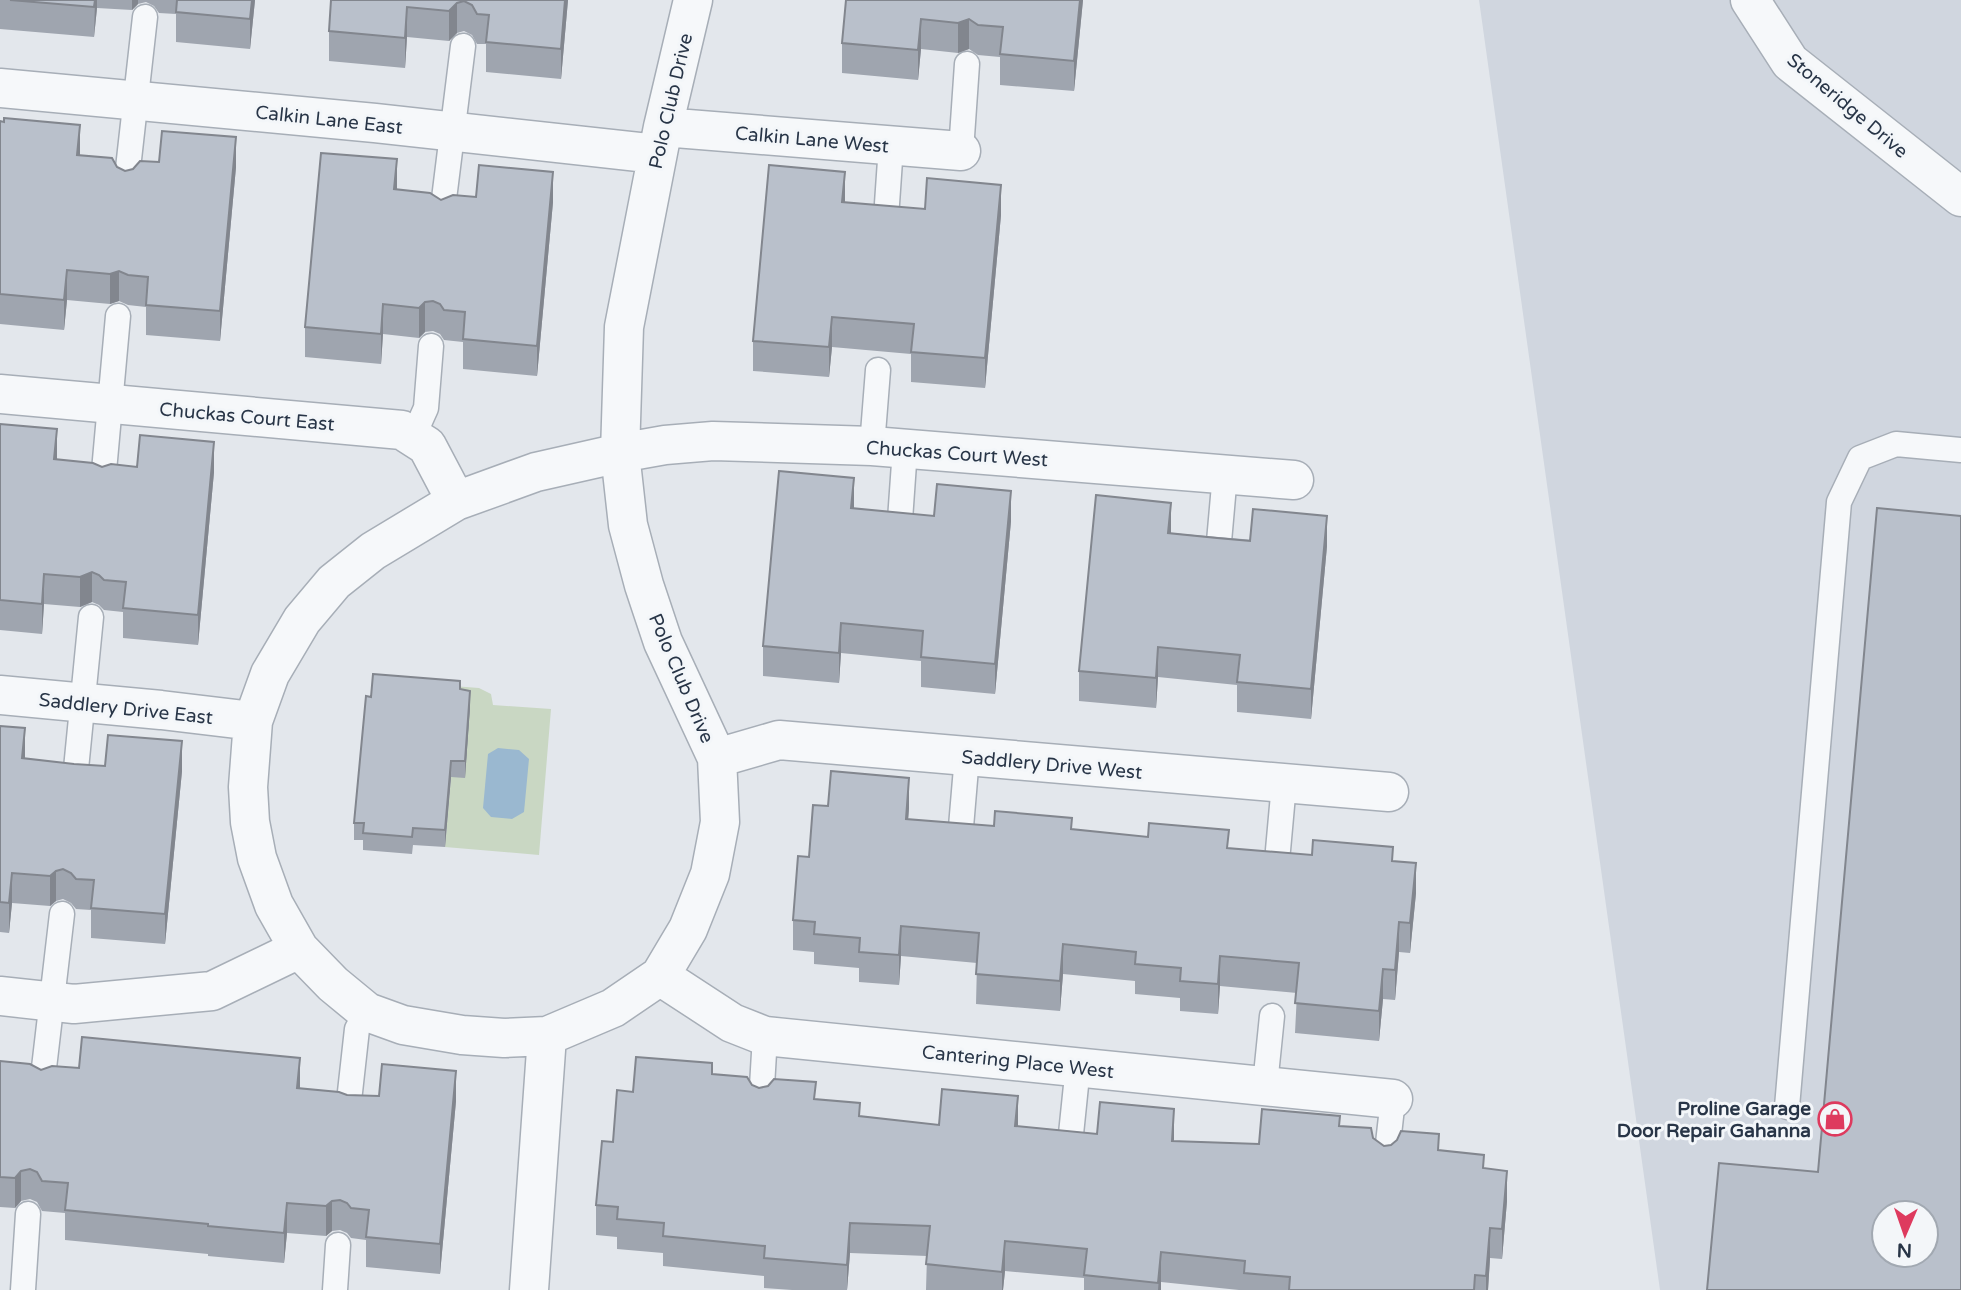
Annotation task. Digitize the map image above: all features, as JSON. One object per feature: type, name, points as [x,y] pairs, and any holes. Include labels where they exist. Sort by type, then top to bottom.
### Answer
[{"type":"street","name":"Polo Club Drive","points":[[620,453],[536,472],[456,501],[373,551],[334,582],[302,620],[270,674],[253,721],[248,787],[250,822],[257,858],[274,905],[299,949],[332,984],[367,1012],[403,1025],[462,1035],[504,1038],[547,1036],[612,1008],[660,975],[688,929],[710,874],[720,822],[717,758],[663,642],[644,585],[628,525],[620,453],[624,327],[660,140],[693,0]]},
{"type":"street","name":"Stoneridge Drive","points":[[1750,0],[1790,62],[1961,197]]},
{"type":"street","name":"Calkin Lane East","points":[[0,88],[451,131],[660,140]]},
{"type":"street","name":"Calkin Lane West","points":[[660,140],[891,146],[961,151]]},
{"type":"street","name":"Chuckas Court East","points":[[0,394],[402,430],[414,437]]},
{"type":"street","points":[[414,437],[428,446],[456,501]]},
{"type":"street","name":"Chuckas Court West","points":[[620,453],[665,445],[713,442],[888,448],[1294,480]]},
{"type":"street","name":"Saddlery Drive East","points":[[0,695],[253,721]]},
{"type":"street","name":"Saddlery Drive West","points":[[717,758],[779,740],[1389,792]]},
{"type":"street","points":[[0,996],[74,1004],[212,991],[299,949]]},
{"type":"street","name":"Cantering Place West","points":[[660,975],[732,1023],[765,1036],[1393,1099]]},
{"type":"street","points":[[529,1290],[547,1036]]},
{"type":"lane","points":[[126,186],[145,16]]},
{"type":"lane","points":[[442,215],[463,46]]},
{"type":"lane","points":[[961,151],[967,64]]},
{"type":"lane","points":[[886,218],[891,146]]},
{"type":"lane","points":[[103,482],[118,316]]},
{"type":"lane","points":[[414,437],[426,408],[431,346]]},
{"type":"lane","points":[[877,370],[900,520]]},
{"type":"lane","points":[[1787,1107],[1839,502],[1860,458],[1896,444],[1961,450]]},
{"type":"lane","points":[[1218,553],[1225,474]]},
{"type":"lane","points":[[75,779],[92,617]]},
{"type":"lane","points":[[961,827],[967,757]]},
{"type":"lane","points":[[1278,850],[1284,784]]},
{"type":"lane","points":[[42,1086],[62,914]]},
{"type":"lane","points":[[348,1110],[357,1029],[367,1012]]},
{"type":"lane","points":[[1265,1085],[1272,1016]]},
{"type":"lane","points":[[761,1103],[765,1036]]},
{"type":"lane","points":[[1071,1134],[1078,1066]]},
{"type":"lane","points":[[1387,1161],[1393,1099]]},
{"type":"lane","points":[[23,1290],[27,1214]]},
{"type":"lane","points":[[335,1290],[338,1245]]},
{"type":"shaded area","points":[[1479,0],[1961,0],[1961,1290],[1660,1290]]},
{"type":"green space","points":[[387,681],[479,688],[491,694],[493,705],[551,709],[539,855],[445,847],[451,777],[465,777]]},
{"type":"water","points":[[498,748],[519,750],[529,759],[524,812],[512,819],[491,817],[483,808],[488,754]]},
{"type":"building","points":[[10,0],[95,0],[94,7]]},
{"type":"building","points":[[177,0],[252,0],[250,19],[176,12]]},
{"type":"building","points":[[331,0],[565,0],[561,49],[486,42],[489,15],[477,14],[472,5],[464,1],[457,3],[449,11],[407,7],[405,38],[329,31]]},
{"type":"building","points":[[846,0],[1080,0],[1074,61],[1000,54],[1003,27],[978,25],[969,19],[958,23],[921,19],[918,50],[842,43]]},
{"type":"building","points":[[4,118],[80,125],[77,155],[112,158],[117,167],[125,171],[133,169],[140,161],[159,162],[162,131],[236,137],[220,311],[146,305],[148,277],[119,271],[110,274],[67,270],[64,300],[0,294],[0,121],[4,122]]},
{"type":"building","points":[[321,153],[397,159],[394,189],[430,193],[441,200],[453,195],[476,197],[479,165],[553,172],[537,346],[463,339],[465,312],[444,310],[440,304],[433,301],[425,302],[419,308],[383,304],[381,334],[305,327]]},
{"type":"building","points":[[769,165],[845,172],[842,202],[925,209],[927,178],[1001,185],[985,358],[911,352],[914,324],[832,317],[829,347],[753,341]]},
{"type":"building","points":[[0,424],[57,429],[54,459],[93,463],[102,467],[111,464],[137,467],[140,435],[214,442],[198,615],[123,608],[126,582],[104,580],[92,572],[80,577],[44,574],[42,604],[0,600]]},
{"type":"building","points":[[779,471],[854,478],[851,508],[934,516],[937,484],[1011,491],[995,664],[921,657],[923,631],[841,623],[839,653],[763,646]]},
{"type":"building","points":[[1096,495],[1171,503],[1168,533],[1250,541],[1253,509],[1327,516],[1311,689],[1237,682],[1240,655],[1158,647],[1156,678],[1079,671]]},
{"type":"building","points":[[1877,508],[1961,516],[1961,1290],[1707,1290],[1719,1163],[1818,1172]]},
{"type":"building","points":[[373,674],[460,681],[460,689],[470,691],[465,761],[451,761],[445,830],[413,828],[412,837],[363,833],[364,823],[354,823],[366,696],[371,697]]},
{"type":"building","points":[[0,726],[25,728],[22,758],[74,764],[105,766],[108,735],[182,741],[165,914],[91,908],[94,880],[76,879],[63,869],[50,876],[12,873],[9,903],[0,902]]},
{"type":"building","points":[[831,771],[909,778],[906,819],[994,826],[995,811],[1072,818],[1071,829],[1148,837],[1149,823],[1229,830],[1227,848],[1312,855],[1313,840],[1393,847],[1392,861],[1416,863],[1410,923],[1399,922],[1395,970],[1383,969],[1379,1011],[1295,1003],[1299,963],[1220,956],[1218,984],[1180,981],[1181,968],[1135,964],[1136,952],[1063,944],[1060,981],[976,974],[979,933],[901,926],[899,955],[859,952],[860,938],[814,934],[815,922],[793,920],[798,856],[809,857],[813,805],[828,806]]},
{"type":"building","points":[[82,1037],[300,1058],[297,1088],[347,1095],[379,1096],[382,1064],[456,1071],[440,1244],[366,1237],[369,1210],[351,1208],[340,1200],[332,1201],[326,1206],[287,1203],[284,1233],[65,1210],[68,1183],[42,1181],[37,1172],[30,1169],[21,1171],[15,1178],[0,1177],[0,1061],[30,1064],[41,1070],[52,1066],[79,1068]]},
{"type":"building","points":[[636,1057],[712,1063],[712,1074],[747,1077],[752,1085],[759,1088],[768,1086],[774,1079],[816,1082],[814,1099],[860,1103],[859,1116],[939,1125],[942,1089],[1018,1096],[1015,1126],[1097,1134],[1100,1102],[1174,1109],[1172,1141],[1259,1144],[1262,1109],[1340,1116],[1339,1126],[1371,1128],[1373,1138],[1384,1146],[1397,1140],[1401,1131],[1439,1134],[1438,1150],[1484,1155],[1483,1168],[1507,1171],[1502,1229],[1490,1228],[1486,1276],[1475,1275],[1474,1290],[1289,1290],[1290,1277],[1244,1273],[1245,1261],[1161,1252],[1158,1283],[1084,1275],[1087,1249],[1005,1241],[1002,1272],[926,1264],[930,1226],[850,1223],[847,1265],[764,1258],[765,1246],[663,1236],[664,1223],[617,1219],[618,1207],[596,1205],[602,1141],[613,1142],[617,1090],[633,1092]]},
{"type":"place","name":"Proline Garage Door Repair Gahanna","points":[[1835,1119]]}]
